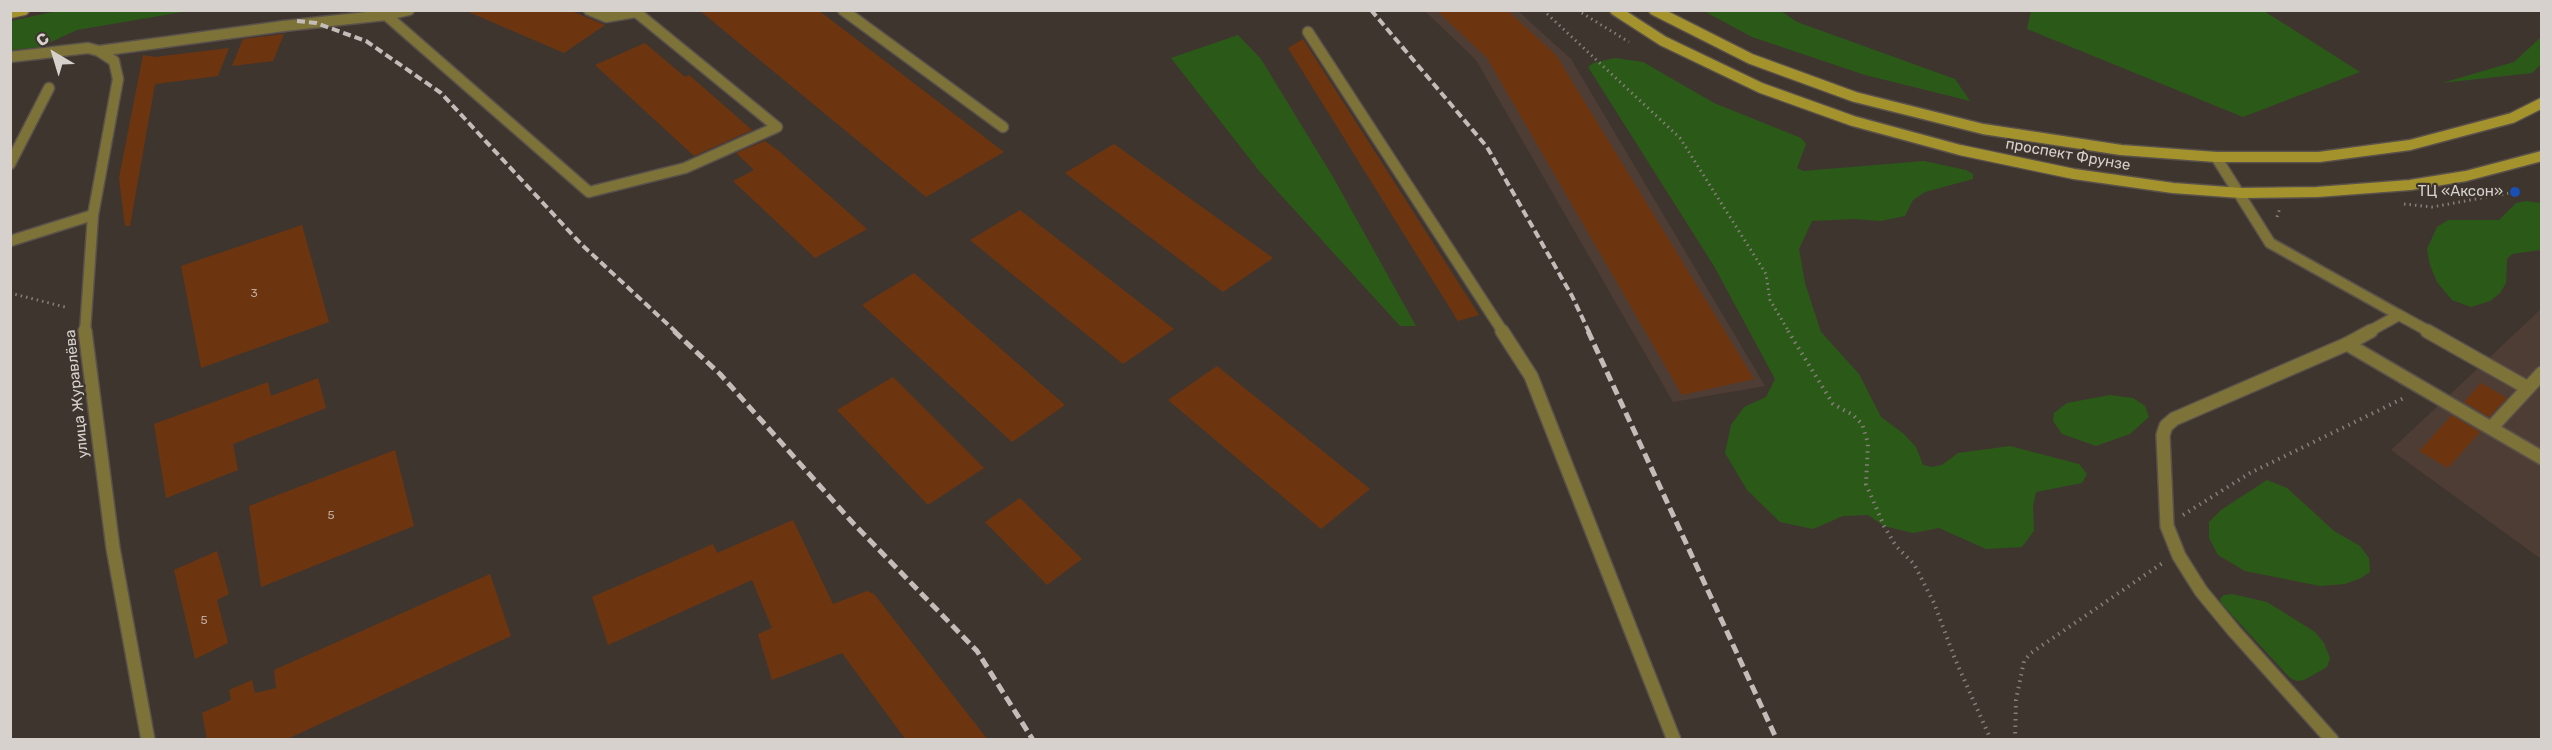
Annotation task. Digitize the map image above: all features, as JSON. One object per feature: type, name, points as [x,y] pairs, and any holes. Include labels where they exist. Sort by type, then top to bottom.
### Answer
[{"type":"main road","points":[[10,14],[24,10]]},
{"type":"main road","name":"проспект Фрунзе","points":[[1615,10],[1663,40],[1761,88],[1853,121],[1960,150],[2074,174],[2173,188],[2241,193],[2317,192],[2410,184],[2466,176],[2541,156]]},
{"type":"main road","name":"проспект Фрунзе","points":[[1654,10],[1751,59],[1855,97],[1983,129],[2121,150],[2216,157],[2319,157],[2410,145],[2512,118],[2541,103]]},
{"type":"street","points":[[318,22],[351,10]]},
{"type":"street","points":[[10,57],[88,48],[99,51],[386,15],[409,10]]},
{"type":"street","points":[[386,15],[589,192],[685,168],[777,128],[637,11],[606,17],[589,10]]},
{"type":"street","points":[[843,10],[1003,127]]},
{"type":"street","points":[[1308,32],[1531,376],[1674,740]]},
{"type":"street","name":"улица Журавлёва","points":[[99,51],[114,61],[118,79],[93,215],[85,330],[113,548],[148,740]]},
{"type":"street","points":[[10,164],[49,88]]},
{"type":"street","points":[[2216,157],[2241,193],[2270,243],[2526,387]]},
{"type":"street","points":[[10,242],[93,215]]},
{"type":"street","points":[[2331,740],[2214,607],[2179,556],[2167,525],[2163,435],[2166,426],[2174,419],[2347,344],[2399,315]]},
{"type":"street","points":[[2347,344],[2492,427],[2541,458]]},
{"type":"street","points":[[2492,427],[2541,373]]},
{"type":"path","points":[[1543,10],[1680,138],[1766,274],[1770,300],[1826,394],[1833,404],[1853,415],[1862,424],[1868,443],[1866,484],[1884,526],[1896,546],[1914,564],[1934,603],[1955,659],[1991,740]]},
{"type":"path","points":[[2395,202],[2432,207],[2515,192]]},
{"type":"path","points":[[10,293],[65,307]]},
{"type":"path","points":[[2167,525],[2250,473],[2424,388]]},
{"type":"path","points":[[2015,740],[2016,700],[2024,661],[2031,652],[2154,567],[2179,556]]},
{"type":"shaded area","points":[[1425,11],[1518,11],[1571,59],[1765,386],[1673,402],[1476,60]]},
{"type":"shaded area","points":[[2541,309],[2541,559],[2391,450]]},
{"type":"green space","points":[[57,11],[188,11],[77,30],[40,47],[11,50],[11,21]]},
{"type":"green space","points":[[1704,11],[1781,11],[1797,22],[1955,79],[1970,101],[1865,75],[1752,37]]},
{"type":"green space","points":[[2031,11],[2264,11],[2360,72],[2243,117],[2027,29]]},
{"type":"green space","points":[[1238,35],[1261,59],[1333,177],[1416,326],[1400,326],[1260,172],[1171,58]]},
{"type":"green space","points":[[2541,37],[2541,64],[2532,73],[2442,83],[2514,62]]},
{"type":"green space","points":[[1615,58],[1643,62],[1714,103],[1801,138],[1806,144],[1797,168],[1803,171],[1924,161],[1966,170],[1973,174],[1973,179],[1925,192],[1913,200],[1905,216],[1881,221],[1854,219],[1812,221],[1799,249],[1805,283],[1821,332],[1859,374],[1881,417],[1904,434],[1916,447],[1923,465],[1932,467],[1942,465],[1958,453],[2010,446],[2079,464],[2087,474],[2082,483],[2036,492],[2033,506],[2034,531],[2022,547],[1986,549],[1939,528],[1913,533],[1884,526],[1868,515],[1843,516],[1813,529],[1780,522],[1747,490],[1725,453],[1731,425],[1744,407],[1766,397],[1775,379],[1714,266],[1588,67],[1593,63]]},
{"type":"green space","points":[[2526,201],[2541,203],[2541,250],[2512,254],[2507,259],[2506,283],[2500,293],[2490,301],[2471,307],[2452,300],[2437,282],[2430,265],[2427,249],[2437,227],[2448,220],[2499,220],[2516,203]]},
{"type":"green space","points":[[2110,395],[2133,398],[2145,406],[2149,417],[2130,434],[2096,446],[2062,434],[2053,421],[2054,413],[2067,403]]},
{"type":"green space","points":[[2267,480],[2287,488],[2334,531],[2360,546],[2369,558],[2370,572],[2345,584],[2320,586],[2245,571],[2218,555],[2209,538],[2209,522],[2221,510]]},
{"type":"green space","points":[[2232,594],[2267,602],[2315,632],[2324,643],[2330,658],[2327,667],[2304,680],[2297,681],[2290,678],[2221,603],[2220,599],[2224,595]]},
{"type":"building","points":[[464,10],[569,10],[605,25],[564,53]]},
{"type":"building","points":[[699,10],[818,10],[1004,152],[926,197]]},
{"type":"building","points":[[1436,10],[1507,10],[1556,55],[1754,379],[1682,395],[1487,58]]},
{"type":"building","points":[[284,34],[273,61],[232,66],[243,39]]},
{"type":"building","points":[[1303,39],[1479,315],[1458,321],[1288,48]]},
{"type":"building","points":[[645,43],[685,77],[689,75],[752,130],[694,156],[595,65]]},
{"type":"building","points":[[229,48],[218,76],[155,84],[130,226],[125,226],[119,178],[143,55],[155,57]]},
{"type":"building","points":[[765,141],[867,229],[815,258],[733,181],[754,170],[736,153]]},
{"type":"building","points":[[1114,144],[1273,258],[1223,292],[1065,173]]},
{"type":"building","points":[[1020,210],[1174,329],[1123,364],[970,240]]},
{"type":"building","points":[[302,225],[329,322],[201,368],[181,266]]},
{"type":"building","points":[[914,273],[1065,405],[1012,442],[862,305]]},
{"type":"building","points":[[1217,366],[1370,489],[1321,529],[1168,400]]},
{"type":"building","points":[[893,377],[984,468],[928,505],[837,410]]},
{"type":"building","points":[[318,378],[326,408],[233,444],[238,470],[166,498],[154,424],[268,382],[271,396]]},
{"type":"building","points":[[2481,383],[2507,398],[2489,417],[2464,402]]},
{"type":"building","points":[[2452,415],[2480,432],[2448,468],[2419,451]]},
{"type":"building","points":[[395,450],[414,526],[261,587],[249,506]]},
{"type":"building","points":[[1020,498],[1082,559],[1047,585],[985,522]]},
{"type":"building","points":[[793,520],[833,604],[867,591],[874,594],[988,740],[906,740],[842,653],[772,680],[758,634],[772,628],[752,580],[608,645],[592,597],[713,544],[717,553]]},
{"type":"building","points":[[217,551],[229,594],[217,600],[228,643],[195,659],[174,570]]},
{"type":"building","points":[[490,574],[511,636],[285,740],[207,740],[202,713],[231,700],[229,690],[252,680],[255,693],[276,688],[274,670]]},
{"type":"railway","points":[[1371,10],[1487,147],[1572,296],[1589,332]]},
{"type":"railway","points":[[297,21],[316,23],[366,41],[441,93],[581,244],[676,332]]},
{"type":"railway","points":[[674,331],[720,374],[852,522],[977,651],[1033,740]]},
{"type":"railway","points":[[1588,331],[1777,740]]},
{"type":"place","name":"ТЦ «Аксон»","points":[[2515,192]]}]
